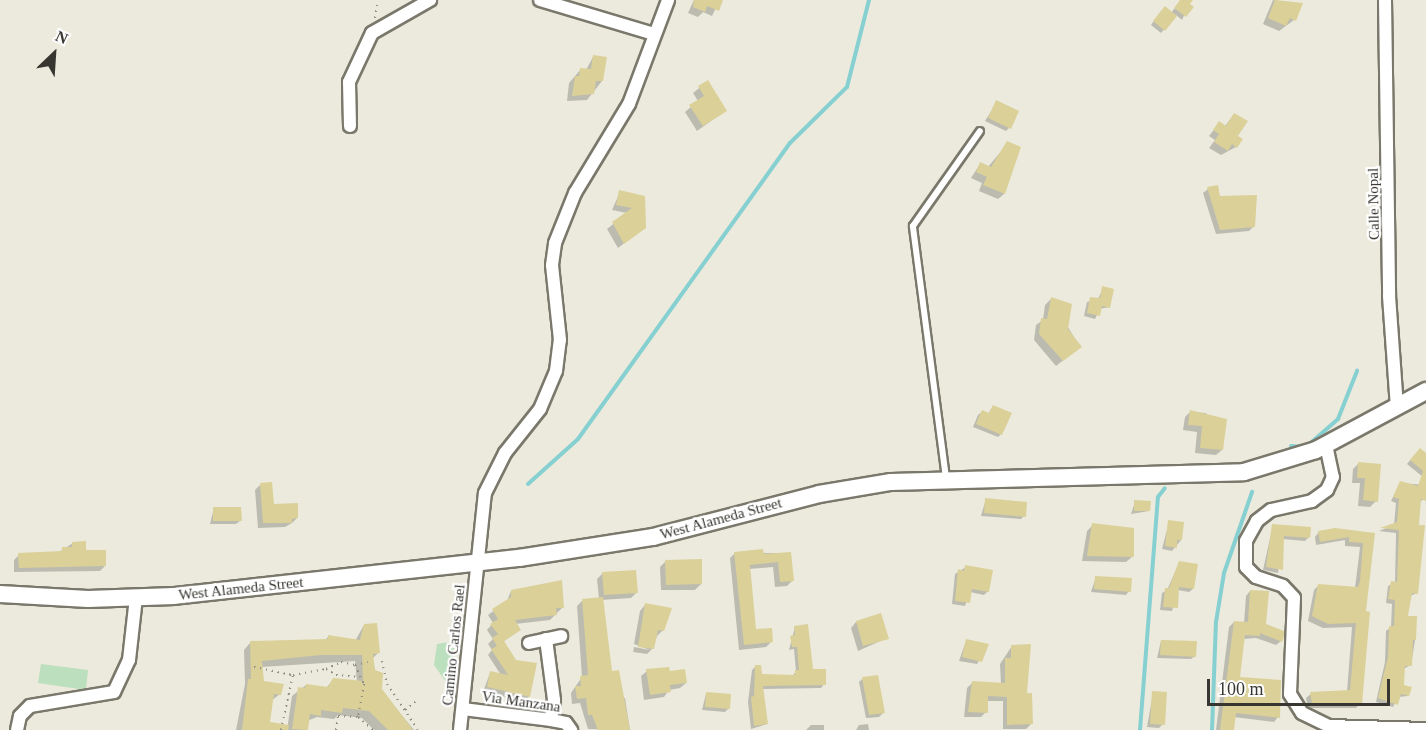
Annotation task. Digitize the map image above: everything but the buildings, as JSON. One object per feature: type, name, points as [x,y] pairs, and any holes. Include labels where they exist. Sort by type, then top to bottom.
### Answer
[{"type":"street","points":[[350,126],[349,82],[372,33],[430,0]]},
{"type":"street","points":[[540,0],[654,34]]},
{"type":"street","name":"Camino Carlos Rael","points":[[460,730],[482,509],[490,477],[540,409],[556,372],[560,340],[552,266],[555,243],[575,193],[629,104],[668,0]]},
{"type":"street","name":"Calle Nopal","points":[[1385,0],[1389,296],[1397,408]]},
{"type":"street","name":"West Alameda Street","points":[[0,594],[136,598],[478,563],[653,537],[848,488],[946,478],[1231,474],[1278,464],[1326,445],[1426,391]]},
{"type":"street","points":[[1326,445],[1333,477],[1327,490],[1312,501],[1271,510],[1257,522],[1246,541],[1246,567],[1256,577],[1283,585],[1294,597],[1290,694],[1302,713],[1329,726],[1426,729]]},
{"type":"street","points":[[17,730],[20,716],[30,706],[114,692],[129,660],[136,598]]},
{"type":"street","points":[[529,643],[561,636]]},
{"type":"street","points":[[546,639],[554,700],[552,720]]},
{"type":"street","name":"Via Manzana","points":[[463,709],[552,720],[566,723],[572,730]]},
{"type":"lane","points":[[946,478],[913,226],[980,131]]},
{"type":"path","points":[[382,661],[387,684],[418,730]]},
{"type":"path","points":[[254,668],[293,675],[326,669],[341,662],[355,665],[368,662]]},
{"type":"path","points":[[355,665],[364,684],[358,717]]},
{"type":"path","points":[[326,669],[336,675],[361,676]]},
{"type":"path","points":[[281,730],[293,675]]},
{"type":"path","points":[[405,710],[416,700]]},
{"type":"path","points":[[336,730],[338,716],[358,717],[373,730]]},
{"type":"green space","points":[[455,641],[449,686],[434,665],[437,644]]},
{"type":"green space","points":[[41,664],[88,670],[86,690],[38,683]]},
{"type":"waterway","points":[[528,484],[578,439],[790,143],[847,87],[869,0]]},
{"type":"waterway","points":[[1291,446],[1306,447],[1338,419],[1357,371]]},
{"type":"waterway","points":[[1140,730],[1158,497],[1165,488]]},
{"type":"waterway","points":[[1212,730],[1216,622],[1224,573],[1252,492]]}]
